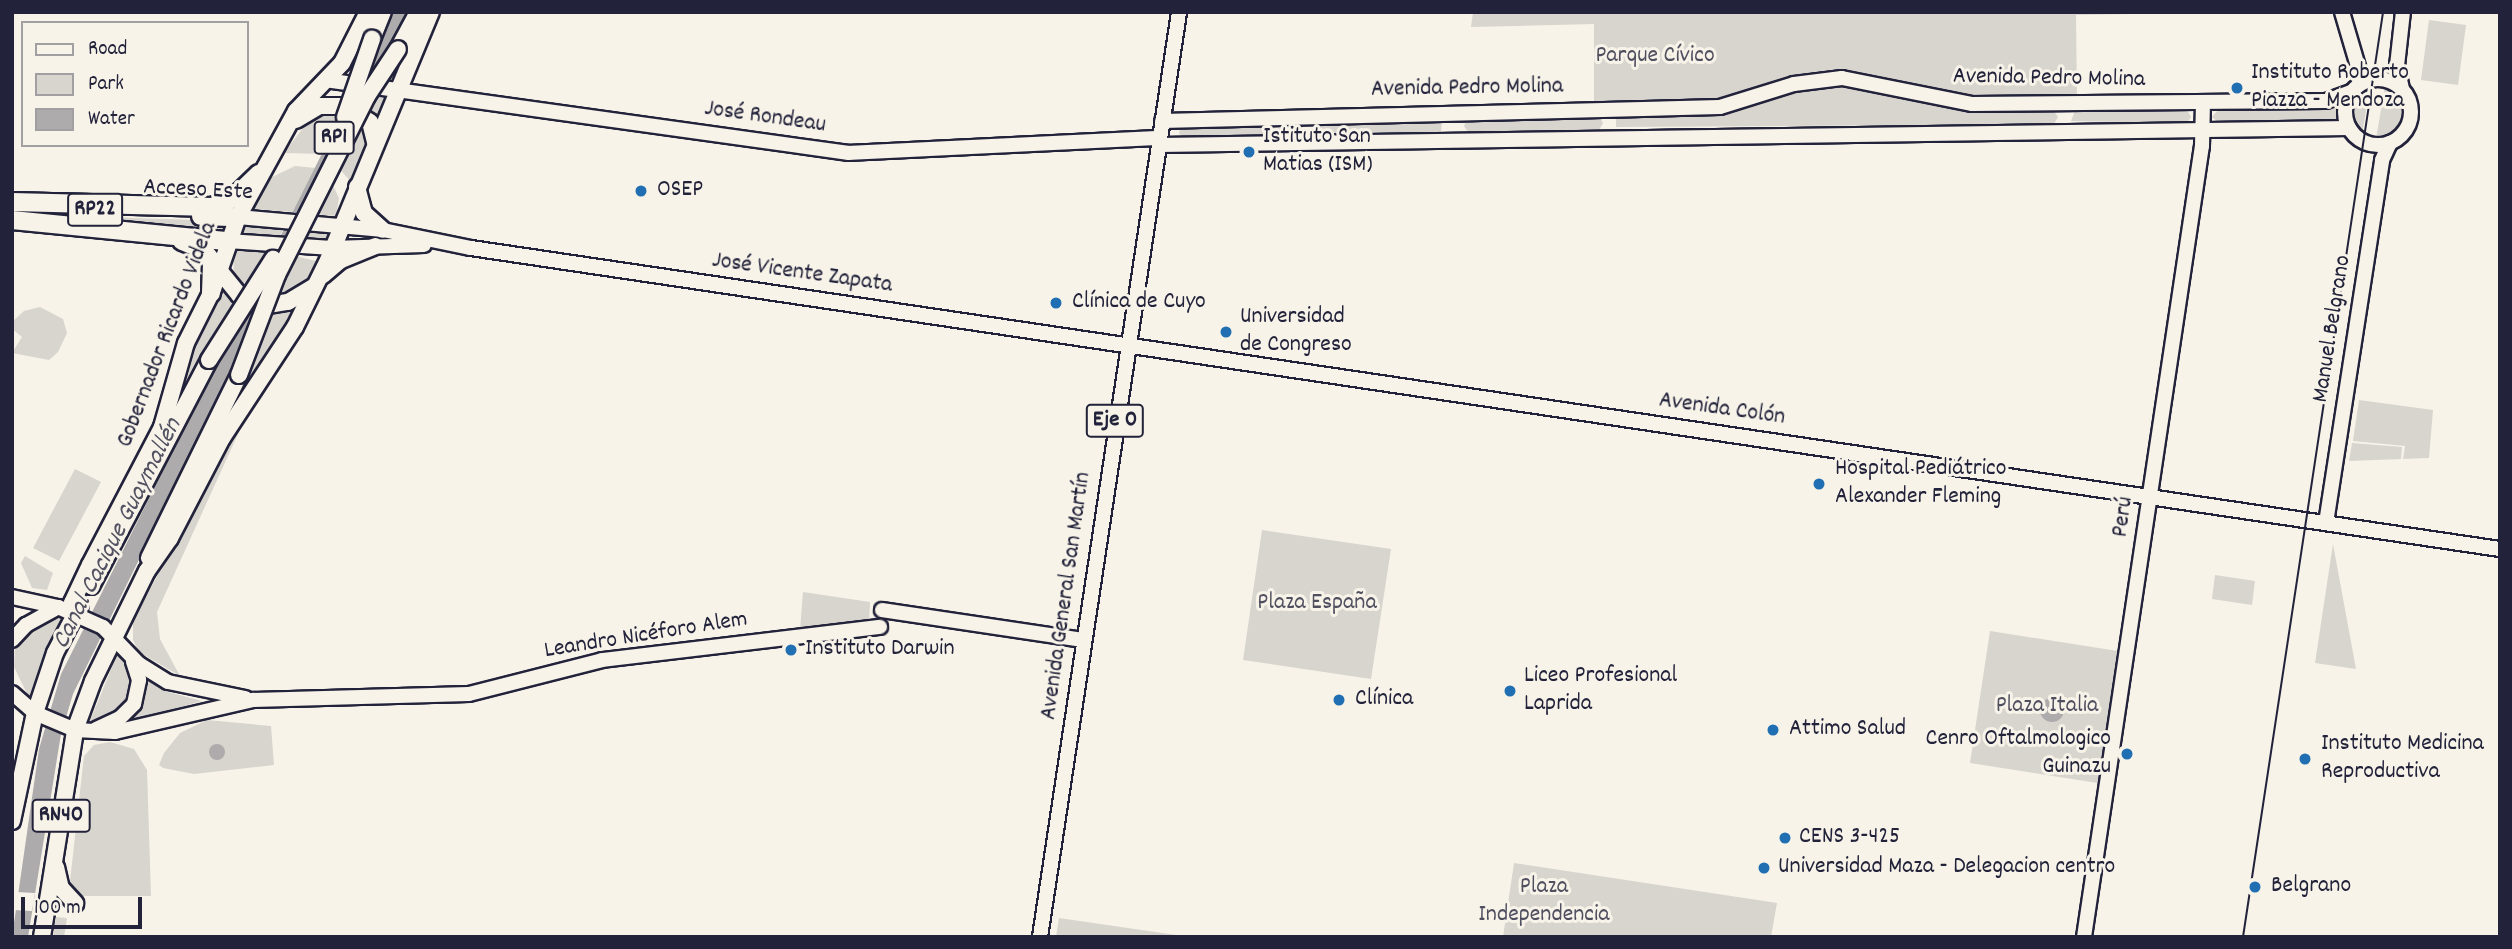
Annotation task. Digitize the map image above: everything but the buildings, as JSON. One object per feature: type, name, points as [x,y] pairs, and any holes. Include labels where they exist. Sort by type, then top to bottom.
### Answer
[{"type":"highway","name":"Gobernador Ricardo Videla","points":[[222,261],[238,217],[259,174],[301,104],[342,63],[368,12]]},
{"type":"highway","name":"Gobernador Ricardo Videla","points":[[147,571],[155,541],[239,375],[292,233],[352,102],[383,12]]},
{"type":"highway","name":"Gobernador Ricardo Videla","points":[[42,937],[55,858],[61,723],[82,619],[209,360],[254,295],[292,233],[364,102],[398,50],[418,12]]},
{"type":"highway","name":"RP1","points":[[341,225],[431,12]]},
{"type":"highway","points":[[421,39],[440,12]]},
{"type":"highway","points":[[286,130],[314,107],[346,106],[361,114],[373,126],[375,142]]},
{"type":"highway","points":[[12,202],[144,207],[218,206],[259,174]]},
{"type":"highway","points":[[357,185],[364,213],[383,230]]},
{"type":"highway","points":[[114,199],[178,215]]},
{"type":"highway","name":"Acceso Este","points":[[12,202],[238,217]]},
{"type":"highway","name":"Acceso Este","points":[[12,220],[169,236],[222,261]]},
{"type":"highway","name":"RN40","points":[[317,282],[341,225]]},
{"type":"highway","points":[[169,236],[202,249],[222,261],[247,301],[265,306],[288,302],[317,282],[341,260],[375,246]]},
{"type":"highway","points":[[211,293],[222,261]]},
{"type":"highway","name":"Gobernador Ricardo Videla","points":[[12,821],[61,723],[82,619],[147,571],[164,548],[222,438],[273,363],[317,282]]},
{"type":"highway","name":"Gobernador Ricardo Videla","points":[[82,619],[72,603],[162,427],[182,354],[211,293]]},
{"type":"highway","points":[[55,858],[61,888],[75,904]]},
{"type":"main road","name":"Avenida General San Martín","points":[[1040,937],[1126,345],[1179,12]]},
{"type":"main road","points":[[2342,12],[2359,68],[2355,89],[2345,108],[2349,128],[2369,144],[2390,143],[2410,121],[2410,104],[2402,89],[2397,66],[2403,12]]},
{"type":"main road","name":"Avenida Pedro Molina","points":[[1162,121],[1720,107],[1794,83],[1842,78],[1972,104],[2336,101],[2355,89]]},
{"type":"main road","points":[[2355,89],[2382,79],[2402,89]]},
{"type":"main road","name":"José Rondeau","points":[[326,80],[849,153],[1159,142]]},
{"type":"main road","points":[[301,104],[360,86]]},
{"type":"main road","name":"Perú","points":[[2084,937],[2203,129],[2203,103]]},
{"type":"main road","name":"Avenida Pedro Molina","points":[[1159,142],[2349,128]]},
{"type":"main road","name":"Manuel Belgrano","points":[[2319,522],[2382,160],[2390,143]]},
{"type":"main road","name":"Acceso Este","points":[[238,217],[332,248]]},
{"type":"main road","name":"Acceso Este","points":[[222,261],[292,233],[341,225]]},
{"type":"main road","name":"José Vicente Zapata","points":[[341,225],[383,230],[471,248],[1126,345]]},
{"type":"main road","name":"José Vicente Zapata","points":[[332,248],[471,248]]},
{"type":"main road","name":"Avenida Colón","points":[[1126,345],[2500,548]]},
{"type":"main road","points":[[12,597],[82,619]]},
{"type":"main road","points":[[881,610],[1083,640]]},
{"type":"main road","points":[[12,625],[82,619]]},
{"type":"main road","points":[[12,640],[26,625],[82,619]]},
{"type":"main road","name":"Leandro Nicéforo Alem","points":[[82,619],[127,650],[146,670],[180,687],[253,700],[469,694],[590,662],[880,627]]},
{"type":"main road","points":[[13,692],[61,723],[120,718],[136,699],[139,674],[127,650]]},
{"type":"main road","name":"Leandro Nicéforo Alem","points":[[61,723],[122,731],[253,700]]},
{"type":"green space","name":"Parque Cívico","points":[[1473,12],[2193,13],[2076,15],[2077,98],[1969,96],[1834,69],[1787,76],[1717,99],[1594,102],[1594,24],[1471,27]]},
{"type":"green space","points":[[2429,20],[2466,25],[2458,85],[2421,80]]},
{"type":"green space","points":[[1838,86],[1960,109],[2054,111],[2058,117],[2054,124],[1616,127],[1616,118],[1622,116],[1725,114],[1785,93]]},
{"type":"green space","points":[[2370,86],[2362,135],[2352,122],[2350,110],[2356,95]]},
{"type":"green space","points":[[2385,86],[2401,99],[2404,118],[2393,134],[2376,139]]},
{"type":"green space","points":[[371,92],[387,95],[379,119],[364,107]]},
{"type":"green space","points":[[2339,108],[2339,121],[2218,122],[2212,117],[2218,110]]},
{"type":"green space","points":[[2187,110],[2191,117],[2187,123],[2071,121],[2075,111]]},
{"type":"green space","points":[[344,111],[323,154],[284,153],[310,119],[320,112]]},
{"type":"green space","points":[[1599,116],[1603,123],[1599,130],[1468,132],[1464,126],[1467,119]]},
{"type":"green space","points":[[359,120],[365,125],[368,145],[352,183],[336,165]]},
{"type":"green space","points":[[1442,120],[1441,132],[1324,134],[1320,127],[1322,122]]},
{"type":"green space","points":[[1303,124],[1301,135],[1182,137],[1179,133],[1181,127]]},
{"type":"green space","points":[[295,166],[316,168],[293,212],[253,209],[268,179]]},
{"type":"green space","points":[[330,179],[339,198],[336,216],[312,214]]},
{"type":"green space","points":[[12,210],[133,218],[228,221],[223,233]]},
{"type":"green space","points":[[245,223],[285,226],[279,238],[239,235]]},
{"type":"green space","points":[[305,228],[331,230],[327,241],[299,239]]},
{"type":"green space","points":[[233,250],[272,253],[250,295],[234,278]]},
{"type":"green space","points":[[291,255],[320,262],[301,286],[275,299]]},
{"type":"green space","points":[[224,287],[241,304],[168,430],[193,349]]},
{"type":"green space","points":[[301,302],[286,332],[219,430],[259,350],[272,313]]},
{"type":"green space","points":[[40,307],[63,319],[67,333],[58,352],[49,360],[12,353],[22,337],[12,329],[12,322],[24,311]]},
{"type":"green space","points":[[2359,400],[2433,410],[2429,458],[2403,459],[2405,446],[2353,441]]},
{"type":"green space","points":[[248,412],[157,612],[160,639],[180,676],[139,652],[133,640],[133,622],[233,432]]},
{"type":"green space","points":[[2352,443],[2402,447],[2401,459],[2349,461]]},
{"type":"green space","points":[[75,469],[101,482],[59,561],[33,548]]},
{"type":"green space","name":"Plaza España","points":[[1262,530],[1391,549],[1371,679],[1243,660]]},
{"type":"green space","points":[[2333,544],[2356,669],[2315,663]]},
{"type":"green space","points":[[25,556],[53,573],[47,590],[32,588],[21,563]]},
{"type":"green space","points":[[2215,575],[2255,581],[2252,605],[2212,599]]},
{"type":"green space","points":[[803,592],[870,602],[869,623],[800,630]]},
{"type":"green space","points":[[64,617],[30,700],[14,667],[15,648],[23,635],[44,621]]},
{"type":"green space","name":"Plaza Italia","points":[[1990,631],[2124,652],[2104,784],[1970,763]]},
{"type":"green space","points":[[119,650],[134,673],[132,695],[119,713],[90,721]]},
{"type":"green space","points":[[147,680],[168,692],[202,701],[121,724],[142,704]]},
{"type":"green space","points":[[207,720],[271,726],[274,765],[194,774],[159,765],[164,753],[180,733]]},
{"type":"green space","points":[[110,742],[134,749],[147,770],[151,896],[80,896],[69,890],[84,756],[94,745]]},
{"type":"green space","name":"Plaza Independencia","points":[[1514,863],[1777,903],[1771,937],[1503,937]]},
{"type":"green space","points":[[56,917],[67,918],[64,937],[53,937]]},
{"type":"green space","points":[[1059,918],[1183,936],[1183,937],[1056,937]]},
{"type":"water","points":[[393,12],[408,12],[73,694],[61,734],[28,937],[12,937],[39,749],[61,674]]},
{"type":"water","points":[[2052,698],[2061,701],[2064,710],[2061,719],[2052,722],[2043,719],[2040,710],[2043,701]]},
{"type":"water","points":[[214,744],[220,744],[225,752],[223,758],[214,760],[209,755],[209,749]]},
{"type":"pier","points":[[16,892],[35,893],[32,911],[13,910]]},
{"type":"tram line","points":[[2243,937],[2383,12]]},
{"type":"place","name":"Instituto Roberto Piazza - Mendoza","points":[[2237,88]]},
{"type":"place","name":"Istituto San Matias (ISM)","points":[[1249,152]]},
{"type":"place","name":"OSEP","points":[[641,191]]},
{"type":"place","name":"Clínica de Cuyo","points":[[1056,303]]},
{"type":"place","name":"Universidad de Congreso","points":[[1226,332]]},
{"type":"place","name":"Hospital Pediátrico Alexander Fleming","points":[[1819,484]]},
{"type":"place","name":"Instituto Darwin","points":[[791,650]]},
{"type":"place","name":"Liceo Profesional Laprida","points":[[1510,691]]},
{"type":"place","name":"Clínica","points":[[1339,700]]},
{"type":"place","name":"Attimo Salud","points":[[1773,730]]},
{"type":"place","name":"Cenro Oftalmologico Guinazu","points":[[2127,754]]},
{"type":"place","name":"Instituto Medicina Reproductiva","points":[[2305,759]]},
{"type":"place","name":"CENS 3-425","points":[[1785,838]]},
{"type":"place","name":"Universidad Maza - Delegacion centro","points":[[1764,868]]},
{"type":"place","name":"Belgrano","points":[[2255,887]]},
{"type":"water label","name":"Canal Cacique Guaymallén","points":[[118,534]]}]
